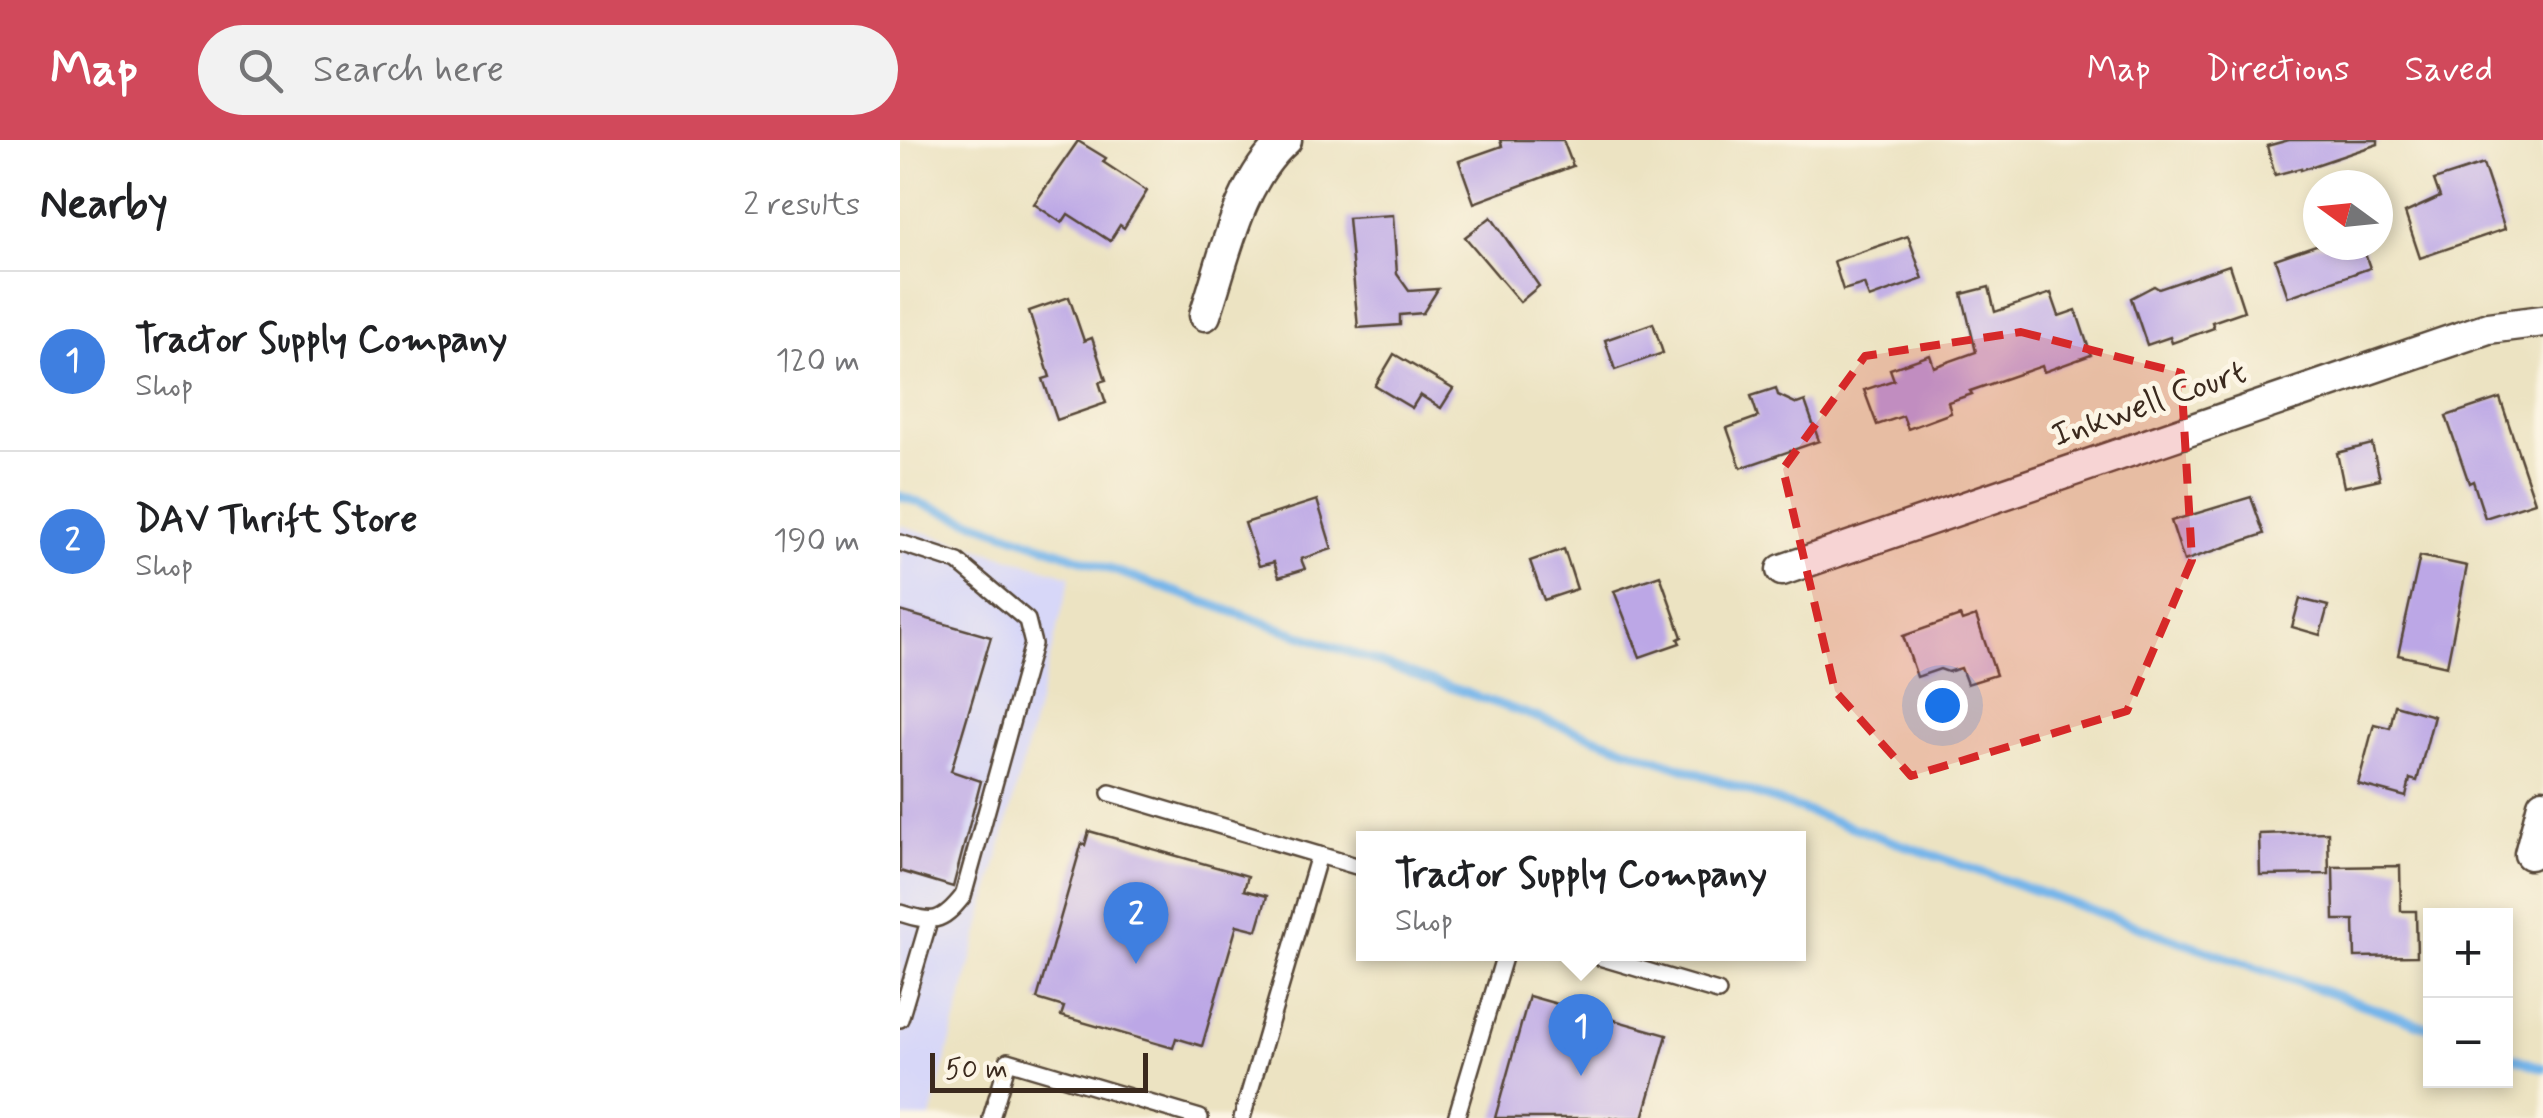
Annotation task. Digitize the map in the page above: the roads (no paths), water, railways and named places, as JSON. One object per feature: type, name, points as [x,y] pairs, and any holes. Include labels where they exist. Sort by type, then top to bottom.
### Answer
[{"type":"street","points":[[1205,316],[1246,196],[1260,170],[1286,140]]},
{"type":"street","name":"Inkwell Court","points":[[1782,570],[2488,328],[2543,320]]},
{"type":"street","points":[[2530,854],[2543,804]]},
{"type":"lane","points":[[900,544],[958,562],[1028,620],[1033,644],[963,896],[948,915],[929,922],[900,913]]},
{"type":"lane","points":[[1110,793],[1356,866]]},
{"type":"lane","points":[[1242,1118],[1319,855]]},
{"type":"lane","points":[[900,1019],[929,922]]},
{"type":"lane","points":[[1456,1118],[1503,961]]},
{"type":"lane","points":[[1613,961],[1718,992]]},
{"type":"lane","points":[[991,1118],[1008,1061],[1200,1118]]},
{"type":"waterway","points":[[900,496],[2423,1026]]},
{"type":"waterway","points":[[2513,1057],[2543,1068]]},
{"type":"place","name":"DAV Thrift Store","points":[[1136,964]]},
{"type":"place","name":"Tractor Supply Company","points":[[1581,1076]]}]
